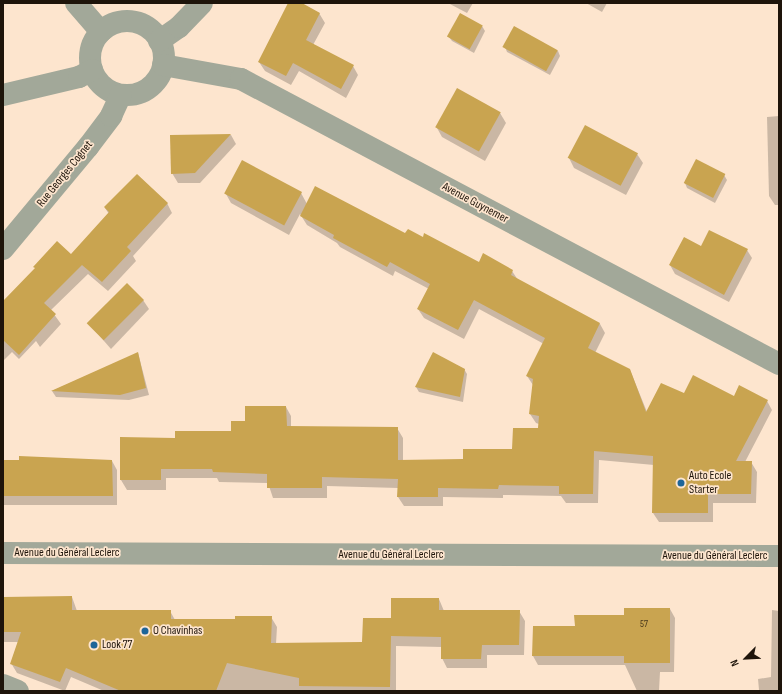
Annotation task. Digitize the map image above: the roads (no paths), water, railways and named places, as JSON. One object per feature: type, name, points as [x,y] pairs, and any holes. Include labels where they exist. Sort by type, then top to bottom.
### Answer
[{"type":"street","points":[[76,3],[101,32]]},
{"type":"street","points":[[159,41],[179,27],[202,3]]},
{"type":"street","points":[[132,21],[143,25],[159,41],[164,53],[163,65],[153,85],[132,95],[121,95],[103,87],[92,70],[91,50],[101,32],[110,25],[132,21]]},
{"type":"street","name":"Avenue Guynemer","points":[[163,65],[241,79],[779,364]]},
{"type":"street","points":[[3,94],[79,77],[92,70]]},
{"type":"street","name":"Rue Georges Cognet","points":[[3,249],[88,147],[111,116],[121,95]]},
{"type":"street","name":"Avenue du Général Leclerc","points":[[3,553],[779,556]]},
{"type":"street","points":[[3,685],[18,691]]},
{"type":"place","name":"Auto Ecole Starter","points":[[681,483]]},
{"type":"place","name":"O Chavinhas","points":[[145,631]]},
{"type":"place","name":"Look 77","points":[[94,645]]}]
